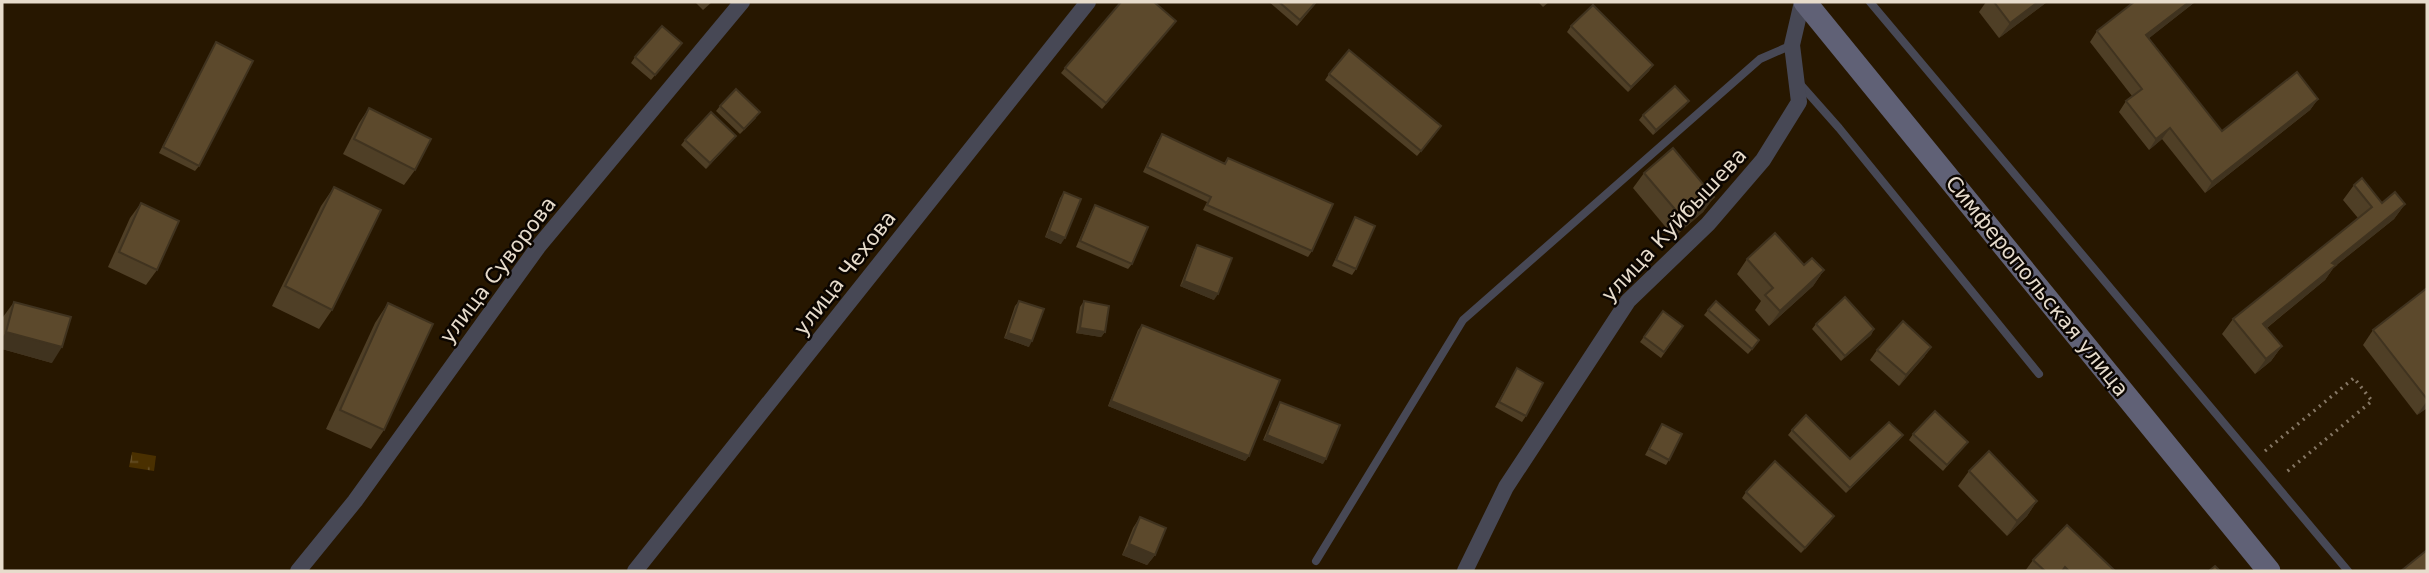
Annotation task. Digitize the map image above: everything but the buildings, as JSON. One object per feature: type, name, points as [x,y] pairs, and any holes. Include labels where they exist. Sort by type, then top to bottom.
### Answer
[{"type":"main road","name":"Симферопольская улица","points":[[1803,2],[2269,571]]},
{"type":"street","name":"улица Суворова","points":[[298,571],[355,501],[538,247],[742,2]]},
{"type":"street","name":"улица Чехова","points":[[635,571],[1088,2]]},
{"type":"street","name":"улица Куйбышева","points":[[1465,571],[1506,487],[1628,301],[1708,224],[1763,160],[1799,102],[1792,45],[1803,2]]},
{"type":"lane","points":[[1870,2],[2348,571]]},
{"type":"lane","points":[[1317,561],[1462,320],[1760,59],[1792,45]]},
{"type":"lane","points":[[1796,79],[2039,374]]},
{"type":"path","points":[[2255,459],[2354,378],[2372,401],[2274,482]]},
{"type":"green space","points":[[132,452],[156,456],[154,471],[129,467]]}]
